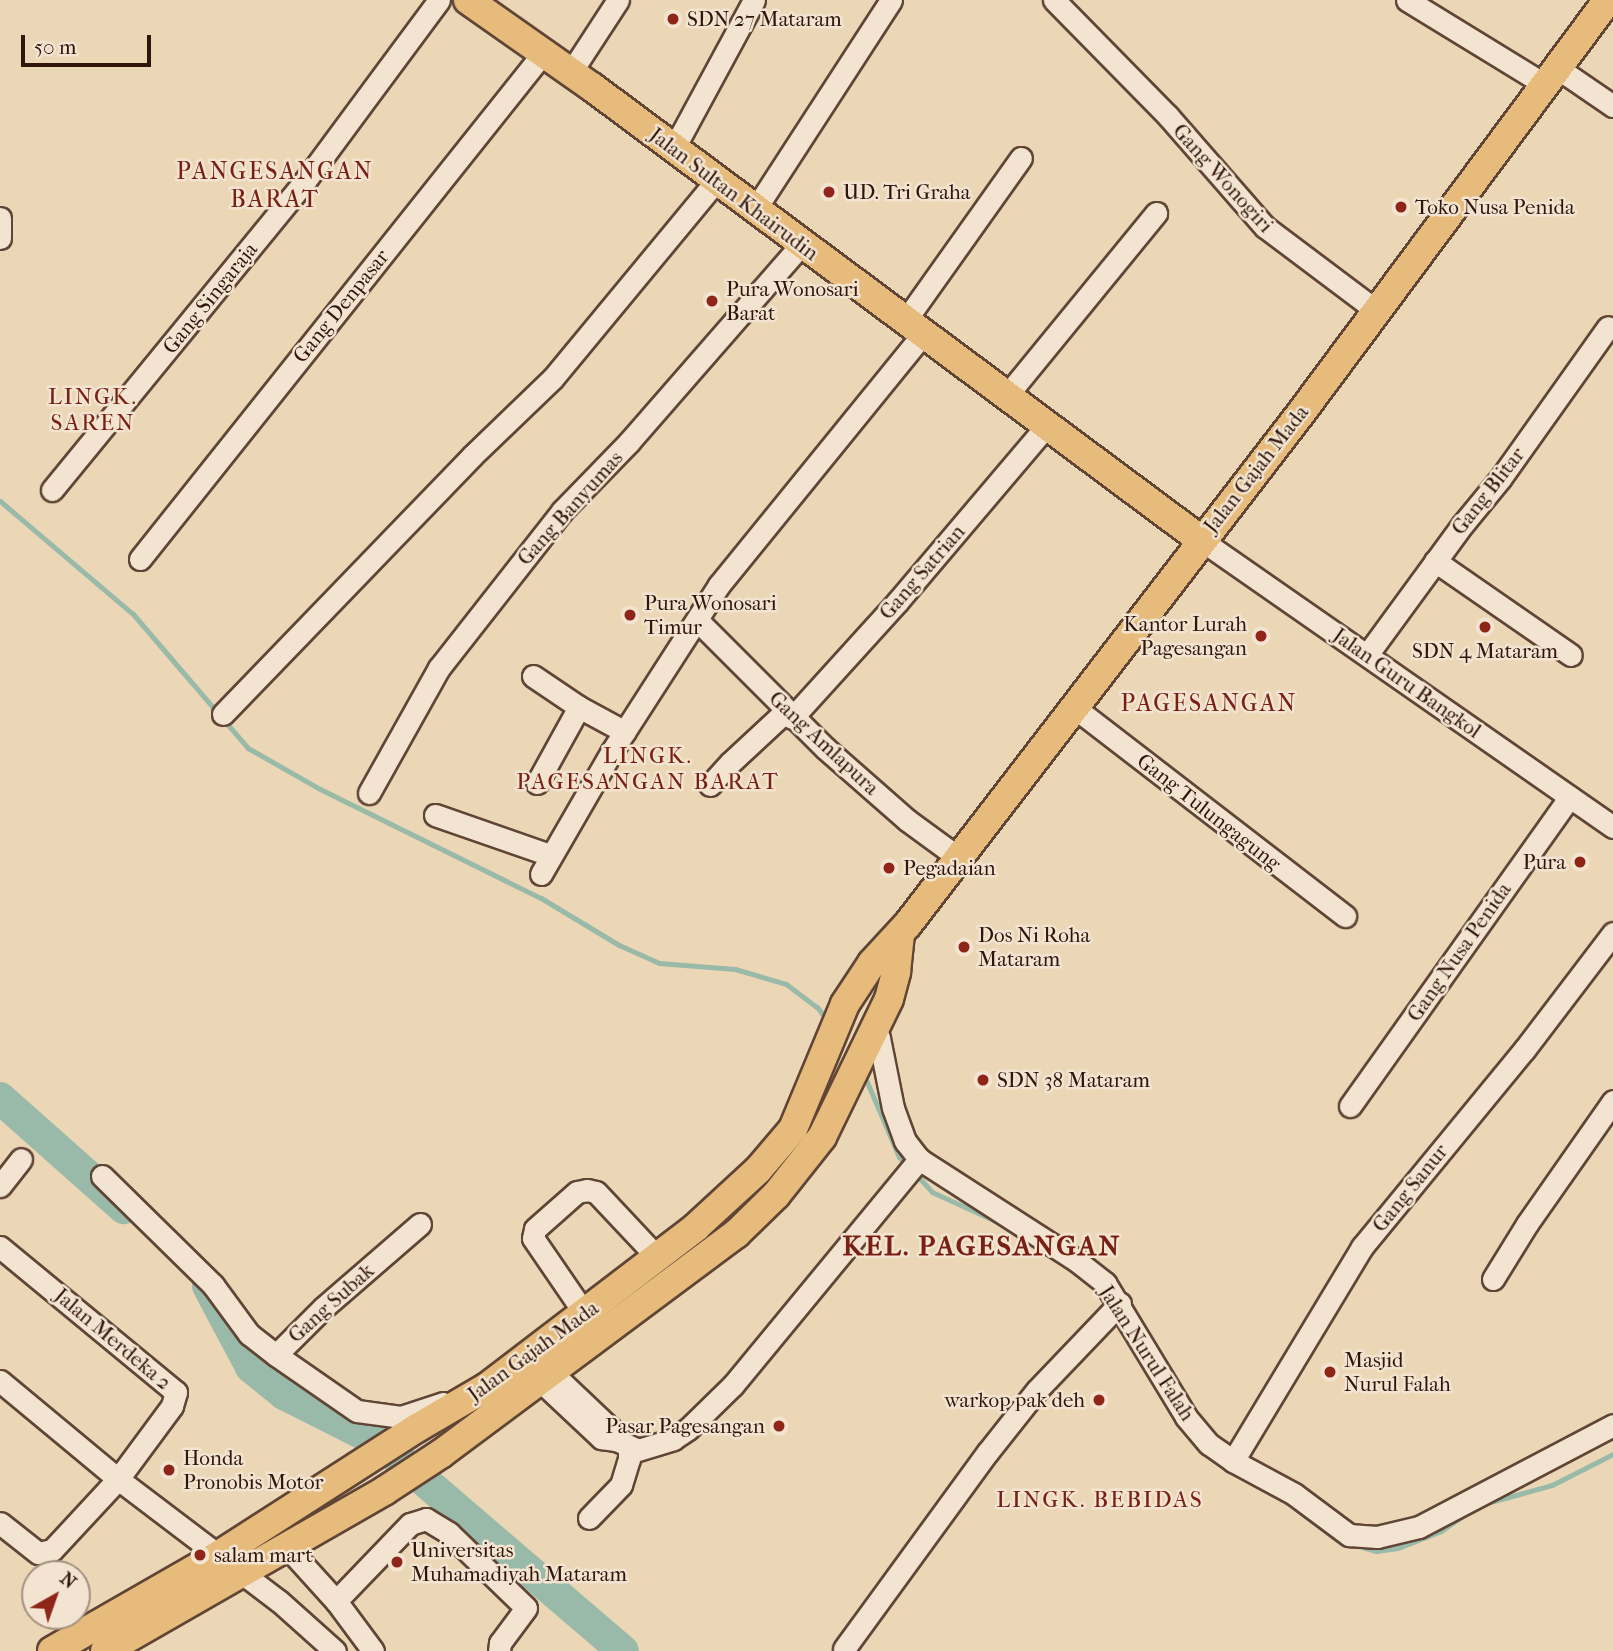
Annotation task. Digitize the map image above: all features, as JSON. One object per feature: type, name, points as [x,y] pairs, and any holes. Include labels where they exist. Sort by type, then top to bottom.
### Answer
[{"type":"main road","name":"Jalan Sultan Khairudin","points":[[468,0],[756,208],[801,245],[1008,394],[1201,540]]},
{"type":"main road","name":"Jalan Gajah Mada","points":[[105,1651],[241,1574],[442,1454],[537,1367],[585,1314],[696,1227],[782,1144],[803,1110],[845,1004],[872,963],[900,935],[1074,708],[1377,311],[1608,0]]},
{"type":"main road","name":"Jalan Gajah Mada","points":[[52,1651],[219,1555],[417,1428],[466,1400],[537,1367],[711,1254],[776,1195],[822,1137],[863,1054],[896,972],[900,935]]},
{"type":"main road","points":[[696,1227],[711,1254]]},
{"type":"street","name":"Gang Singaraja","points":[[52,490],[305,181],[439,0]]},
{"type":"street","points":[[571,72],[618,0]]},
{"type":"street","points":[[674,148],[754,0]]},
{"type":"street","points":[[756,208],[891,0]]},
{"type":"street","points":[[1407,0],[1550,76],[1613,106]]},
{"type":"street","name":"Gang Wonogiri","points":[[1063,3],[1112,59],[1168,116],[1239,201],[1265,227],[1377,311]]},
{"type":"street","name":"Gang Denpasar","points":[[140,559],[543,53]]},
{"type":"street","points":[[541,874],[625,732],[719,584],[913,328],[1021,158]]},
{"type":"street","points":[[223,714],[472,456],[553,378],[717,180]]},
{"type":"street","points":[[1008,394],[1156,213]]},
{"type":"street","points":[[0,218],[0,238]]},
{"type":"street","name":"Gang Banyumas","points":[[369,793],[439,668],[547,530],[629,442],[801,245]]},
{"type":"street","name":"Gang Blitar","points":[[1367,655],[1435,561],[1500,479],[1608,327]]},
{"type":"street","name":"Gang Satrian","points":[[710,785],[730,762],[789,714],[898,601],[1048,424]]},
{"type":"street","name":"Jalan Guru Bangkol","points":[[1201,540],[1613,827]]},
{"type":"street","points":[[1435,561],[1571,655]]},
{"type":"street","name":"Gang Amlapura","points":[[698,620],[789,714],[907,820],[959,858]]},
{"type":"street","points":[[533,676],[579,707],[625,732]]},
{"type":"street","points":[[537,783],[579,707]]},
{"type":"street","name":"Gang Tulungagung","points":[[1074,708],[1345,916]]},
{"type":"street","name":"Gang Nusa Penida","points":[[1350,1106],[1570,797]]},
{"type":"street","points":[[435,815],[550,855]]},
{"type":"street","name":"Gang Sanur","points":[[1233,1461],[1362,1247],[1524,1049],[1613,933]]},
{"type":"street","name":"Jalan Nurul Falah","points":[[863,1054],[879,1038],[886,1084],[913,1165],[1077,1261],[1105,1283],[1115,1308],[1185,1417],[1209,1444],[1233,1461],[1294,1494],[1349,1535],[1377,1537],[1404,1532],[1434,1520],[1613,1425]]},
{"type":"street","points":[[1493,1279],[1527,1224],[1613,1101]]},
{"type":"street","points":[[0,1186],[21,1159]]},
{"type":"street","points":[[622,1444],[646,1448],[680,1435],[733,1385],[913,1165]]},
{"type":"street","points":[[102,1176],[213,1285],[249,1334],[276,1354]]},
{"type":"street","points":[[585,1314],[533,1238],[534,1228],[577,1192],[596,1192],[657,1257]]},
{"type":"street","name":"Gang Subak","points":[[420,1224],[323,1308],[276,1354],[344,1404],[373,1415],[401,1417],[441,1403],[466,1400]]},
{"type":"street","name":"Jalan Merdeka 2","points":[[0,1247],[174,1387],[176,1398],[172,1406],[118,1479]]},
{"type":"street","points":[[844,1649],[987,1453],[1056,1368],[1115,1308]]},
{"type":"street","points":[[537,1367],[603,1421],[622,1444],[629,1459],[621,1485],[589,1518]]},
{"type":"street","points":[[0,1381],[118,1479],[279,1601],[334,1651]]},
{"type":"street","points":[[0,1523],[38,1553],[45,1553],[57,1546],[118,1479]]},
{"type":"street","points":[[336,1601],[411,1524],[426,1519],[449,1533],[526,1608],[500,1643],[499,1651]]},
{"type":"street","points":[[287,1547],[336,1601],[373,1651]]},
{"type":"waterway","points":[[0,501],[133,614],[248,748],[320,789],[541,898],[619,945],[659,963],[735,969],[786,984],[817,1007],[827,1020]]},
{"type":"waterway","points":[[864,1075],[899,1157],[908,1166]]},
{"type":"waterway","points":[[0,1098],[124,1208]]},
{"type":"waterway","points":[[915,1173],[932,1192],[1002,1224]]},
{"type":"waterway","points":[[1080,1276],[1102,1294]]},
{"type":"waterway","points":[[208,1286],[251,1367],[284,1394],[379,1442],[623,1651]]},
{"type":"waterway","points":[[1483,1504],[1552,1485],[1613,1454]]},
{"type":"waterway","points":[[1280,1497],[1337,1540],[1376,1551],[1398,1548],[1441,1531],[1474,1508]]},
{"type":"place","name":"SDN 27 Mataram","points":[[673,19]]},
{"type":"place","name":"UD. Tri Graha","points":[[829,192]]},
{"type":"place","name":"Toko Nusa Penida","points":[[1401,207]]},
{"type":"place","name":"Pura Wonosari Barat","points":[[712,301]]},
{"type":"place","name":"Pura Wonosari Timur","points":[[630,615]]},
{"type":"place","name":"SDN 4 Mataram","points":[[1485,627]]},
{"type":"place","name":"Kantor Lurah Pagesangan","points":[[1261,636]]},
{"type":"place","name":"Pura","points":[[1580,862]]},
{"type":"place","name":"Pegadaian","points":[[889,868]]},
{"type":"place","name":"Dos Ni Roha Mataram","points":[[964,947]]},
{"type":"place","name":"SDN 38 Mataram","points":[[983,1080]]},
{"type":"place","name":"Masjid Nurul Falah","points":[[1330,1372]]},
{"type":"place","name":"warkop pak deh","points":[[1099,1400]]},
{"type":"place","name":"Pasar Pagesangan","points":[[779,1426]]},
{"type":"place","name":"Honda Pronobis Motor","points":[[169,1470]]},
{"type":"place","name":"salam mart","points":[[200,1555]]},
{"type":"place","name":"Universitas Muhamadiyah Mataram","points":[[397,1562]]},
{"type":"district","name":"PANGESANGAN BARAT","points":[[275,186]]},
{"type":"district","name":"LINGK. SAREN","points":[[93,410]]},
{"type":"district","name":"PAGESANGAN","points":[[1209,704]]},
{"type":"district","name":"LINGK. PAGESANGAN BARAT","points":[[648,769]]},
{"type":"district","name":"KEL. PAGESANGAN","points":[[982,1246]]},
{"type":"district","name":"LINGK. BEBIDAS","points":[[1100,1500]]}]
